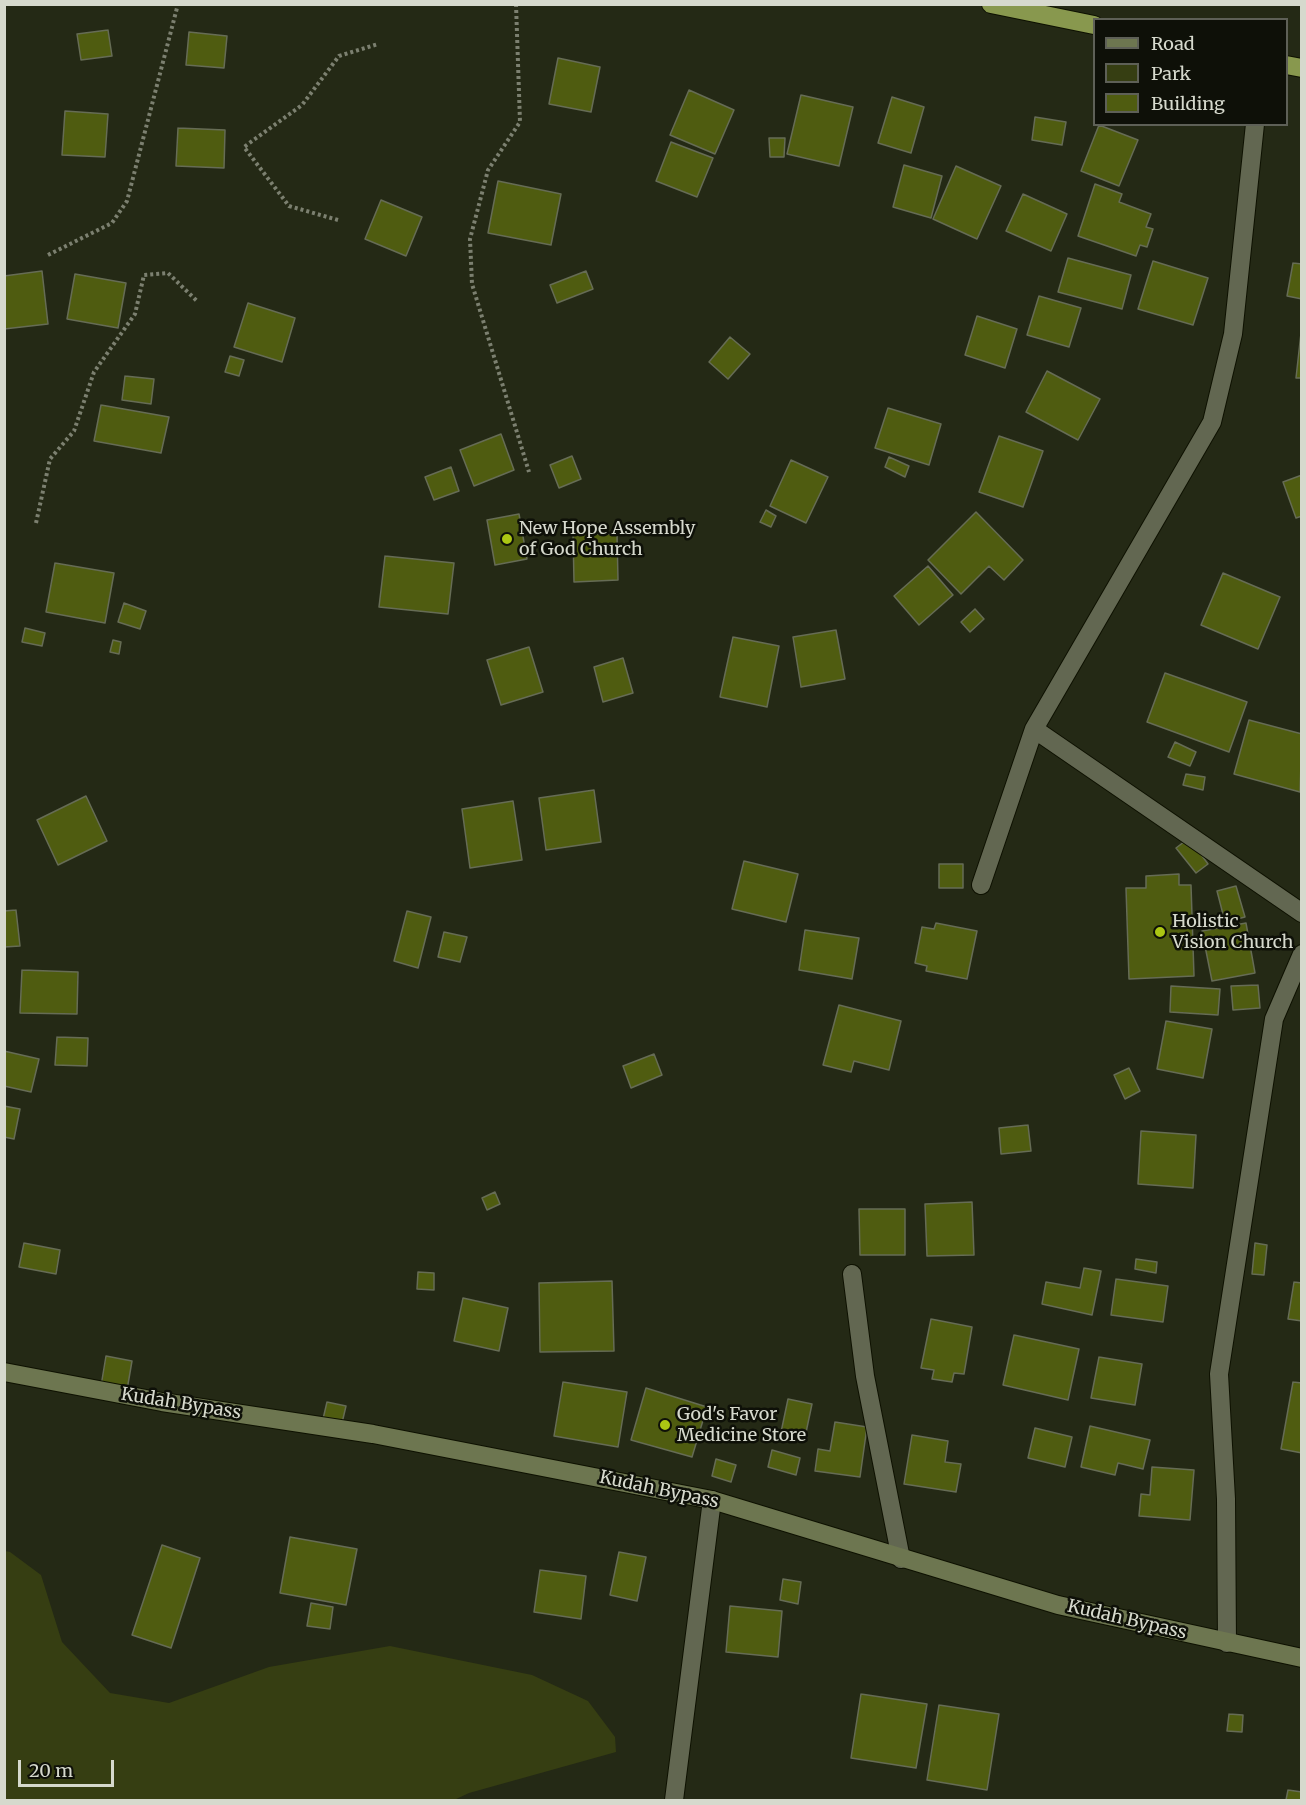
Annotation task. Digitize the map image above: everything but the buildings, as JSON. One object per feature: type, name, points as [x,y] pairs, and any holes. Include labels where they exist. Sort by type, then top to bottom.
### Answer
[{"type":"highway","points":[[990,4],[1093,26]]},
{"type":"street","points":[[981,885],[1034,729],[1212,422],[1233,334],[1249,202],[1255,126]]},
{"type":"street","points":[[1034,729],[1302,913]]},
{"type":"street","points":[[1227,1643],[1226,1499],[1219,1374],[1274,1019],[1302,954]]},
{"type":"street","points":[[852,1274],[865,1376],[901,1559]]},
{"type":"street","name":"Kudah Bypass","points":[[4,1372],[162,1402],[373,1434],[712,1500],[1058,1605],[1302,1659]]},
{"type":"street","points":[[674,1800],[712,1500]]},
{"type":"path","points":[[48,255],[112,223],[127,201],[178,4]]},
{"type":"path","points":[[516,4],[520,122],[488,170],[470,239],[472,284],[529,472]]},
{"type":"path","points":[[338,220],[289,206],[244,147],[302,105],[339,56],[378,44]]},
{"type":"path","points":[[36,523],[50,459],[74,431],[94,372],[135,314],[144,275],[168,273],[197,301]]},
{"type":"green space","points":[[5,1551],[10,1552],[41,1575],[62,1642],[110,1693],[169,1703],[269,1667],[390,1646],[532,1675],[588,1701],[615,1737],[616,1752],[469,1793],[454,1800],[5,1800]]},
{"type":"place","name":"New Hope Assembly of God Church","points":[[507,539]]},
{"type":"place","name":"Holistic Vision Church","points":[[1160,932]]},
{"type":"place","name":"God's Favor Medicine Store","points":[[665,1425]]}]
